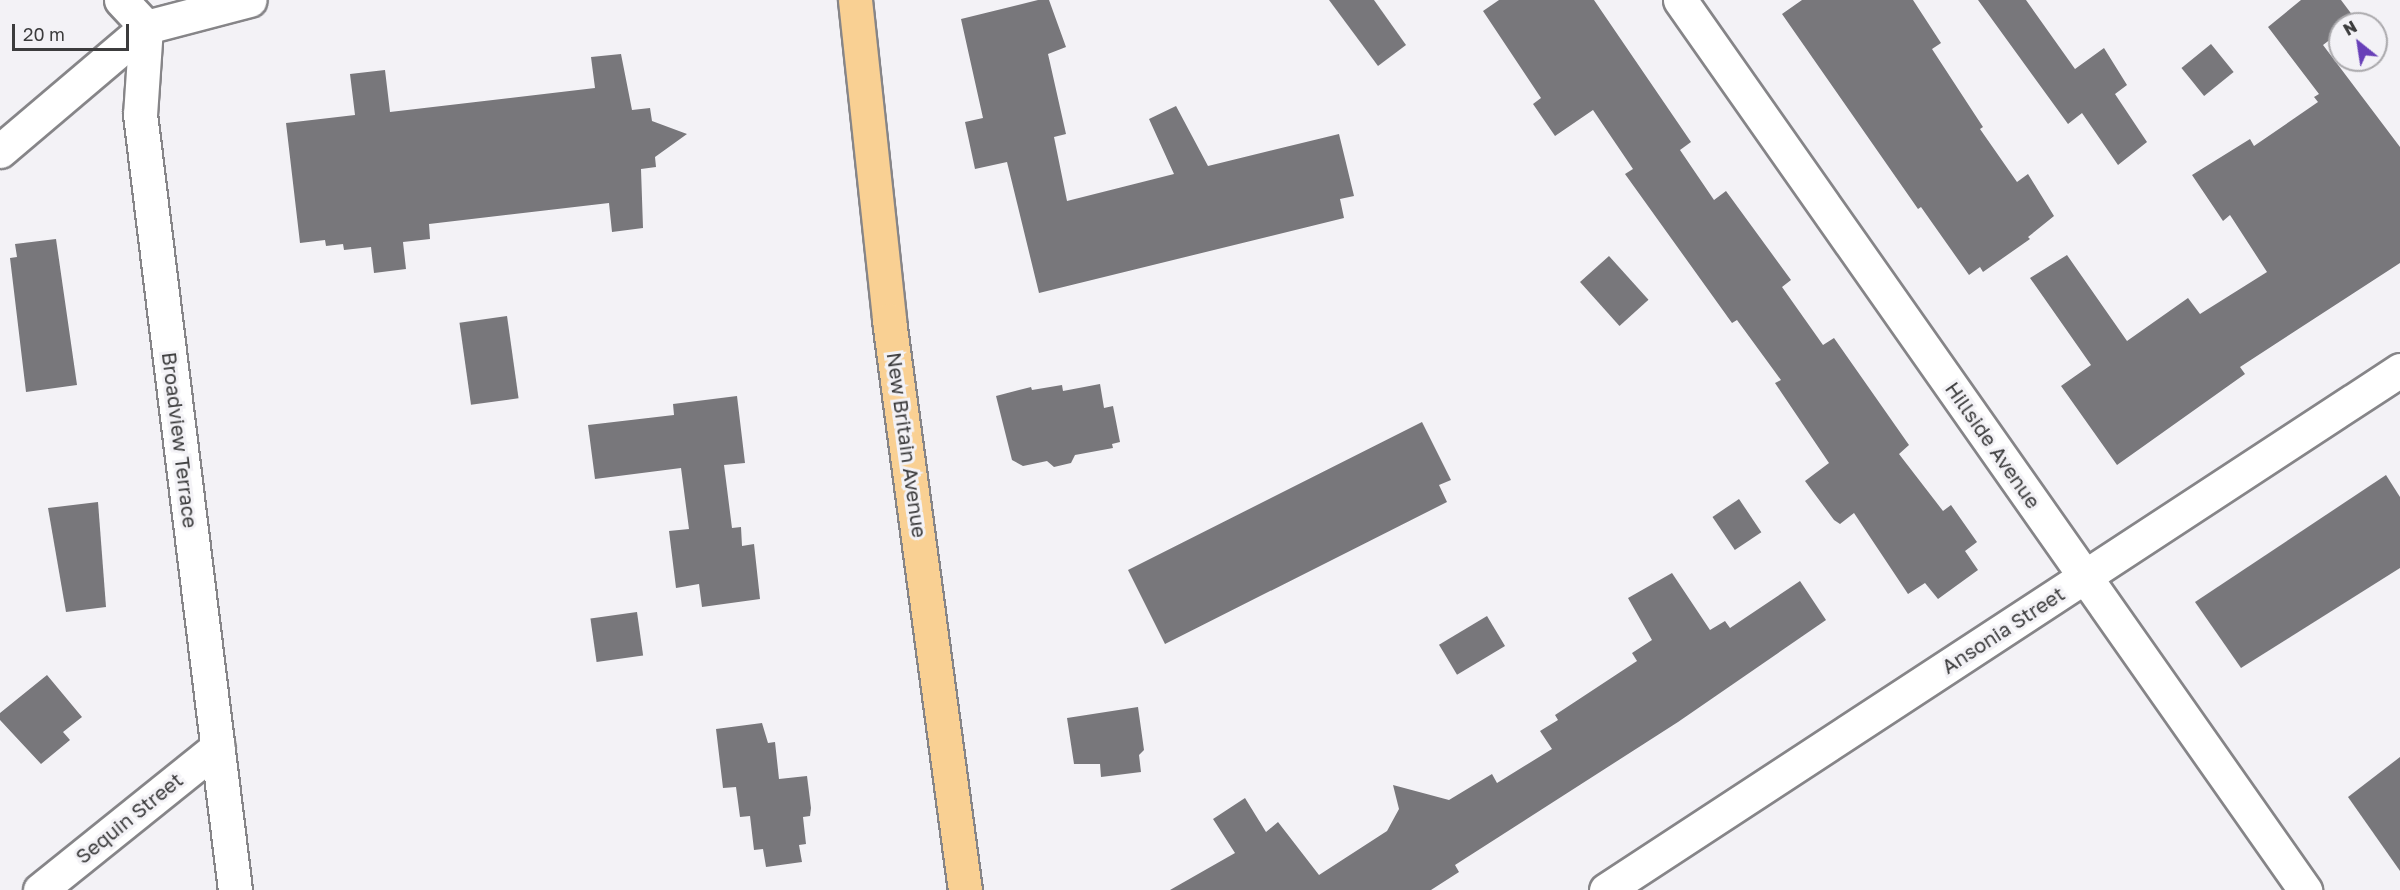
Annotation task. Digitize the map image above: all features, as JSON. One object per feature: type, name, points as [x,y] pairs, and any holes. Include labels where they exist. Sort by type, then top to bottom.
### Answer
[{"type":"main road","name":"New Britain Avenue","points":[[855,0],[889,320],[965,890]]},
{"type":"street","points":[[121,0],[146,27]]},
{"type":"street","points":[[0,151],[146,27],[250,0]]},
{"type":"street","name":"Hillside Avenue","points":[[1680,0],[2305,890]]},
{"type":"street","name":"Broadview Terrace","points":[[146,27],[140,114],[235,890]]},
{"type":"street","name":"Ansonia Street","points":[[1606,890],[2400,370]]},
{"type":"street","name":"Sequin Street","points":[[40,890],[218,747]]},
{"type":"building","points":[[1038,0],[1049,0],[1066,47],[1048,54],[1066,134],[1054,137],[1067,201],[1174,174],[1149,119],[1176,106],[1208,166],[1339,134],[1354,196],[1340,199],[1344,218],[1039,293],[1007,162],[975,169],[965,122],[983,118],[961,19]]},
{"type":"building","points":[[1329,0],[1374,0],[1406,45],[1378,66]]},
{"type":"building","points":[[1499,0],[1594,0],[1691,142],[1680,150],[1714,200],[1726,191],[1791,280],[1782,287],[1823,345],[1834,338],[1909,445],[1899,454],[1943,511],[1951,505],[1977,542],[1965,551],[1978,570],[1938,599],[1925,583],[1908,594],[1854,513],[1840,524],[1834,520],[1805,481],[1829,463],[1775,383],[1781,380],[1737,320],[1732,323],[1625,174],[1633,169],[1593,110],[1555,136],[1533,104],[1541,98],[1483,11]]},
{"type":"building","points":[[1802,0],[1913,0],[1941,43],[1932,49],[1983,127],[1980,129],[2017,182],[2028,174],[2054,216],[2028,237],[2030,239],[1983,272],[1980,267],[1969,275],[1921,207],[1918,209],[1782,14]]},
{"type":"building","points":[[1978,0],[2026,0],[2075,69],[2104,48],[2127,85],[2115,94],[2147,142],[2118,165],[2082,113],[2068,124]]},
{"type":"building","points":[[2301,0],[2341,0],[2350,12],[2328,12],[2328,41],[2323,45],[2328,52],[2328,72],[2343,72],[2400,147],[2400,263],[2240,367],[2245,374],[2117,465],[2061,386],[2091,365],[2030,278],[2067,255],[2127,341],[2188,298],[2200,314],[2267,272],[2230,215],[2223,221],[2192,175],[2250,139],[2254,146],[2318,102],[2314,97],[2319,94],[2268,27]]},
{"type":"building","points":[[2211,44],[2234,72],[2204,96],[2181,68]]},
{"type":"building","points":[[621,54],[632,110],[650,108],[652,121],[687,134],[655,157],[656,167],[641,169],[643,228],[612,232],[609,203],[429,224],[430,239],[403,242],[406,269],[374,273],[371,247],[344,250],[343,244],[326,246],[325,240],[300,243],[286,123],[355,115],[350,74],[385,70],[390,112],[595,88],[591,57]]},
{"type":"building","points":[[56,239],[77,385],[26,392],[10,258],[17,257],[15,244]]},
{"type":"building","points":[[1609,256],[1648,300],[1619,326],[1580,282]]},
{"type":"building","points":[[507,316],[519,398],[471,405],[459,323]]},
{"type":"building","points":[[1100,384],[1104,408],[1113,406],[1120,442],[1112,444],[1113,448],[1075,455],[1071,463],[1054,467],[1047,461],[1023,466],[1012,460],[996,396],[1031,387],[1032,390],[1062,385],[1063,391]]},
{"type":"building","points":[[737,396],[745,463],[724,465],[732,528],[741,527],[742,546],[754,544],[760,599],[702,607],[699,584],[676,588],[669,531],[689,529],[681,468],[595,479],[588,425],[674,415],[673,404]]},
{"type":"building","points":[[1422,422],[1451,480],[1439,485],[1447,502],[1165,644],[1128,570]]},
{"type":"building","points":[[2386,475],[2400,497],[2400,568],[2241,668],[2195,602]]},
{"type":"building","points":[[1739,499],[1761,532],[1735,550],[1712,517]]},
{"type":"building","points":[[98,502],[106,607],[66,612],[48,508]]},
{"type":"building","points":[[1672,573],[1710,630],[1725,621],[1730,628],[1800,581],[1826,620],[1678,722],[1455,865],[1459,872],[1431,890],[1170,890],[1235,853],[1213,819],[1245,798],[1266,832],[1278,822],[1319,875],[1387,831],[1399,809],[1393,785],[1449,800],[1492,774],[1497,783],[1552,749],[1540,731],[1558,720],[1555,715],[1637,661],[1632,653],[1652,640],[1628,598]]},
{"type":"building","points":[[637,612],[643,656],[597,662],[590,619]]},
{"type":"building","points":[[1487,616],[1505,646],[1457,675],[1439,645]]},
{"type":"building","points":[[47,675],[82,717],[63,732],[70,740],[41,764],[0,720],[0,713]]},
{"type":"building","points":[[1138,707],[1144,750],[1139,755],[1141,772],[1101,777],[1100,764],[1074,764],[1067,718]]},
{"type":"building","points":[[762,723],[768,743],[775,742],[779,779],[807,776],[811,808],[810,816],[803,817],[806,844],[799,845],[802,862],[766,867],[763,849],[754,850],[750,816],[740,817],[736,787],[723,788],[716,729]]},
{"type":"building","points":[[2400,757],[2400,871],[2348,797]]}]
